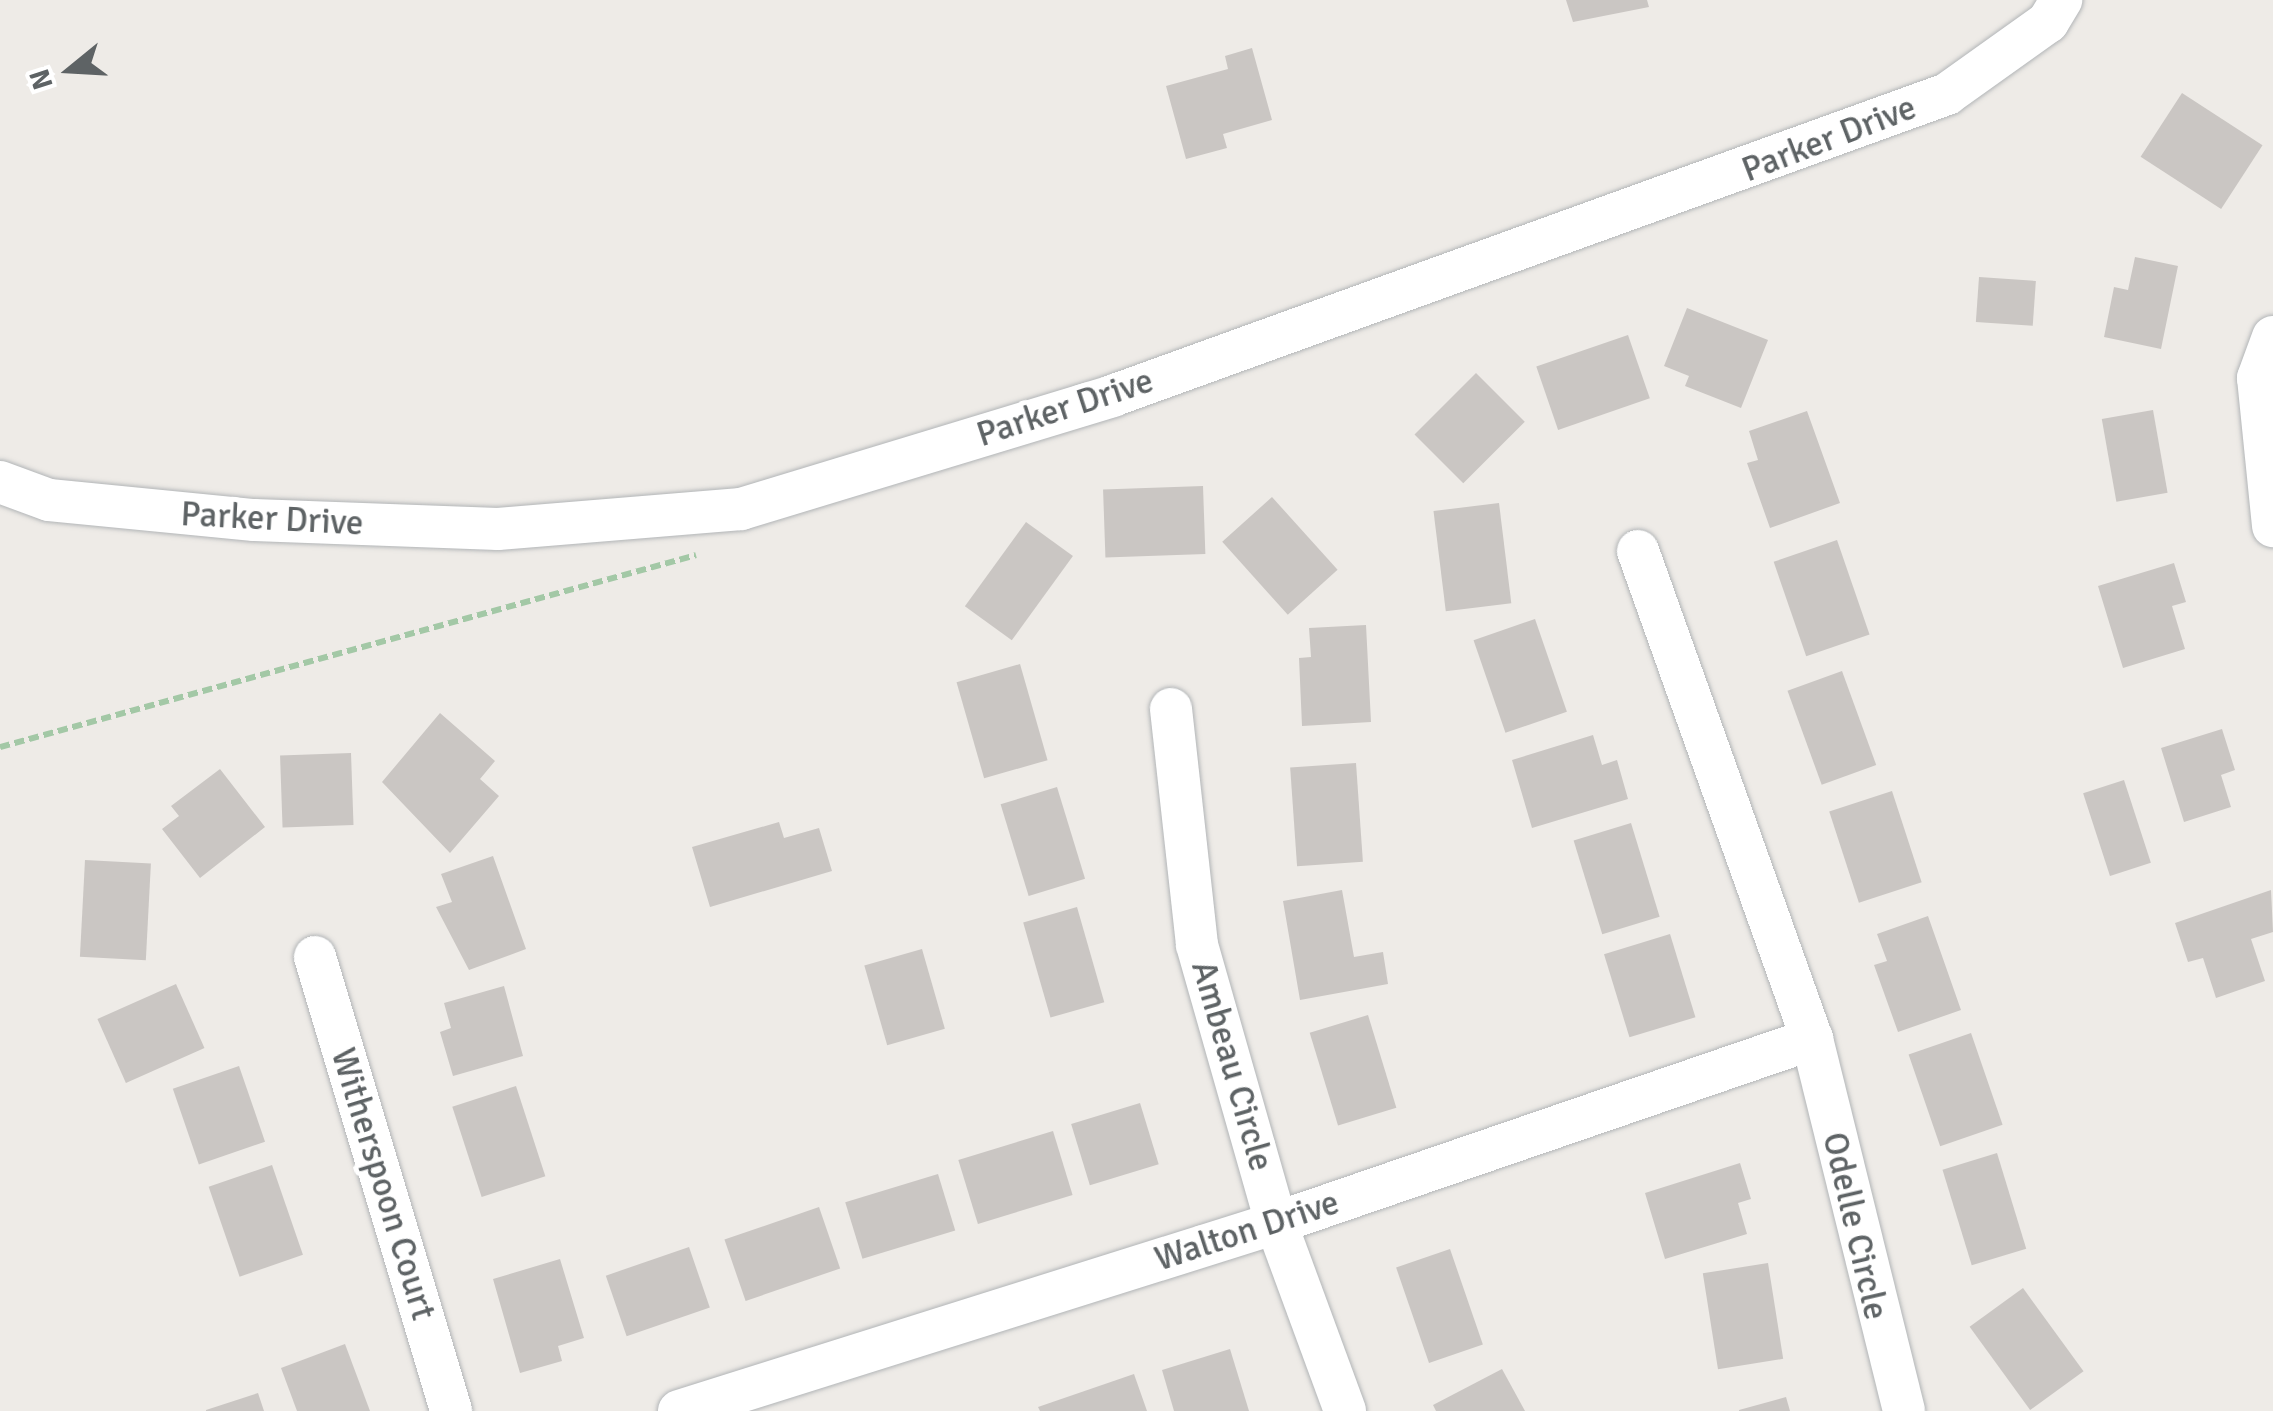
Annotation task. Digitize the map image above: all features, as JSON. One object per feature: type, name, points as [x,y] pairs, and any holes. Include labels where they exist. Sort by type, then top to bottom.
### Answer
[{"type":"street","name":"Parker Drive","points":[[0,482],[49,500],[292,522],[498,529],[741,510],[1112,396],[1947,94],[2048,22],[2061,0]]},
{"type":"street","points":[[2273,337],[2258,378],[2273,526]]},
{"type":"street","name":"Odelle Circle","points":[[1638,551],[1812,1039],[1904,1411]]},
{"type":"street","name":"Ambeau Circle","points":[[1171,709],[1197,945],[1276,1222],[1345,1411]]},
{"type":"street","name":"Witherspoon Court","points":[[315,957],[451,1411]]},
{"type":"street","name":"Walton Drive","points":[[679,1411],[1276,1222],[1812,1039]]},
{"type":"path","points":[[0,747],[659,569],[726,537],[741,510]]},
{"type":"building","points":[[1566,0],[1647,0],[1649,7],[1573,22]]},
{"type":"building","points":[[1252,48],[1272,120],[1223,134],[1227,148],[1186,159],[1166,86],[1228,69],[1225,56]]},
{"type":"building","points":[[2182,93],[2263,145],[2221,209],[2141,157]]},
{"type":"building","points":[[2135,257],[2178,266],[2161,349],[2104,337],[2114,287],[2128,290]]},
{"type":"building","points":[[1979,277],[2036,281],[2033,326],[1976,322]]},
{"type":"building","points":[[1687,308],[1768,340],[1741,408],[1685,386],[1689,376],[1664,366]]},
{"type":"building","points":[[1628,335],[1650,398],[1558,430],[1536,367]]},
{"type":"building","points":[[1476,373],[1525,422],[1463,483],[1414,435]]},
{"type":"building","points":[[2153,410],[2168,493],[2116,502],[2102,419]]},
{"type":"building","points":[[1807,411],[1840,503],[1770,528],[1747,463],[1758,460],[1749,431]]},
{"type":"building","points":[[1203,486],[1205,554],[1105,557],[1103,489]]},
{"type":"building","points":[[1272,497],[1338,570],[1288,615],[1222,542]]},
{"type":"building","points":[[1499,503],[1511,603],[1446,611],[1433,511]]},
{"type":"building","points":[[1026,522],[1073,556],[1012,640],[965,606]]},
{"type":"building","points":[[1837,540],[1870,635],[1806,656],[1774,562]]},
{"type":"building","points":[[2174,563],[2186,602],[2172,606],[2185,649],[2123,668],[2098,586]]},
{"type":"building","points":[[1535,619],[1567,712],[1505,733],[1474,640]]},
{"type":"building","points":[[1366,625],[1371,722],[1302,726],[1299,658],[1311,657],[1309,628]]},
{"type":"building","points":[[1020,664],[1048,760],[984,778],[957,682]]},
{"type":"building","points":[[1842,671],[1876,765],[1822,785],[1787,691]]},
{"type":"building","points":[[440,713],[495,761],[480,779],[499,796],[450,853],[382,782]]},
{"type":"building","points":[[2222,729],[2235,770],[2221,775],[2231,807],[2184,822],[2161,748]]},
{"type":"building","points":[[1593,735],[1602,765],[1617,760],[1628,799],[1532,828],[1512,760]]},
{"type":"building","points":[[351,753],[354,825],[283,827],[280,755]]},
{"type":"building","points":[[1356,763],[1363,862],[1297,866],[1290,768]]},
{"type":"building","points":[[220,769],[265,827],[200,878],[162,829],[179,816],[171,806]]},
{"type":"building","points":[[2124,780],[2151,863],[2110,876],[2083,793]]},
{"type":"building","points":[[1057,787],[1085,879],[1029,896],[1001,804]]},
{"type":"building","points":[[1892,791],[1922,882],[1859,903],[1829,811]]},
{"type":"building","points":[[779,822],[784,838],[819,828],[832,871],[710,907],[692,847]]},
{"type":"building","points":[[1631,823],[1660,917],[1602,934],[1574,841]]},
{"type":"building","points":[[493,856],[526,949],[469,970],[436,907],[452,902],[441,874]]},
{"type":"building","points":[[85,860],[151,863],[146,960],[80,957]]},
{"type":"building","points":[[1342,890],[1354,957],[1383,952],[1388,984],[1300,1000],[1283,901]]},
{"type":"building","points":[[2271,890],[2273,932],[2251,939],[2265,981],[2216,998],[2203,958],[2188,962],[2175,923]]},
{"type":"building","points":[[1077,907],[1104,1002],[1050,1018],[1023,922]]},
{"type":"building","points":[[1928,916],[1961,1010],[1898,1032],[1874,965],[1887,961],[1877,934]]},
{"type":"building","points":[[1670,934],[1695,1017],[1629,1037],[1604,954]]},
{"type":"building","points":[[922,949],[945,1029],[887,1045],[864,966]]},
{"type":"building","points":[[176,984],[204,1048],[126,1083],[97,1019]]},
{"type":"building","points":[[504,986],[523,1056],[453,1076],[440,1032],[451,1028],[444,1003]]},
{"type":"building","points":[[1368,1015],[1396,1108],[1338,1126],[1310,1033]]},
{"type":"building","points":[[1971,1033],[2003,1125],[1940,1146],[1909,1054]]},
{"type":"building","points":[[239,1066],[265,1142],[199,1164],[173,1089]]},
{"type":"building","points":[[516,1086],[545,1176],[482,1197],[452,1107]]},
{"type":"building","points":[[1140,1103],[1159,1164],[1090,1185],[1071,1124]]},
{"type":"building","points":[[1053,1131],[1073,1195],[978,1224],[958,1160]]},
{"type":"building","points":[[1997,1153],[2026,1249],[1972,1265],[1942,1170]]},
{"type":"building","points":[[1740,1163],[1751,1199],[1738,1203],[1747,1234],[1665,1259],[1645,1193]]},
{"type":"building","points":[[272,1165],[303,1255],[240,1277],[209,1187]]},
{"type":"building","points":[[938,1174],[955,1230],[862,1259],[845,1202]]},
{"type":"building","points":[[819,1207],[840,1268],[746,1301],[724,1240]]},
{"type":"building","points":[[689,1247],[710,1308],[627,1336],[606,1276]]},
{"type":"building","points":[[1450,1249],[1483,1344],[1429,1363],[1396,1268]]},
{"type":"building","points":[[560,1259],[584,1338],[558,1346],[562,1361],[520,1373],[493,1279]]},
{"type":"building","points":[[1768,1263],[1783,1359],[1718,1369],[1703,1273]]},
{"type":"building","points":[[2023,1288],[2084,1371],[2030,1410],[1970,1327]]},
{"type":"building","points":[[345,1344],[370,1411],[297,1411],[281,1368]]},
{"type":"building","points":[[1230,1349],[1249,1411],[1174,1411],[1162,1370]]},
{"type":"building","points":[[1502,1369],[1525,1411],[1436,1411],[1433,1405]]},
{"type":"building","points":[[1134,1374],[1147,1411],[1040,1411],[1038,1407]]},
{"type":"building","points":[[258,1393],[264,1411],[206,1411],[206,1410]]},
{"type":"building","points":[[1786,1397],[1790,1411],[1739,1411],[1739,1410]]}]
